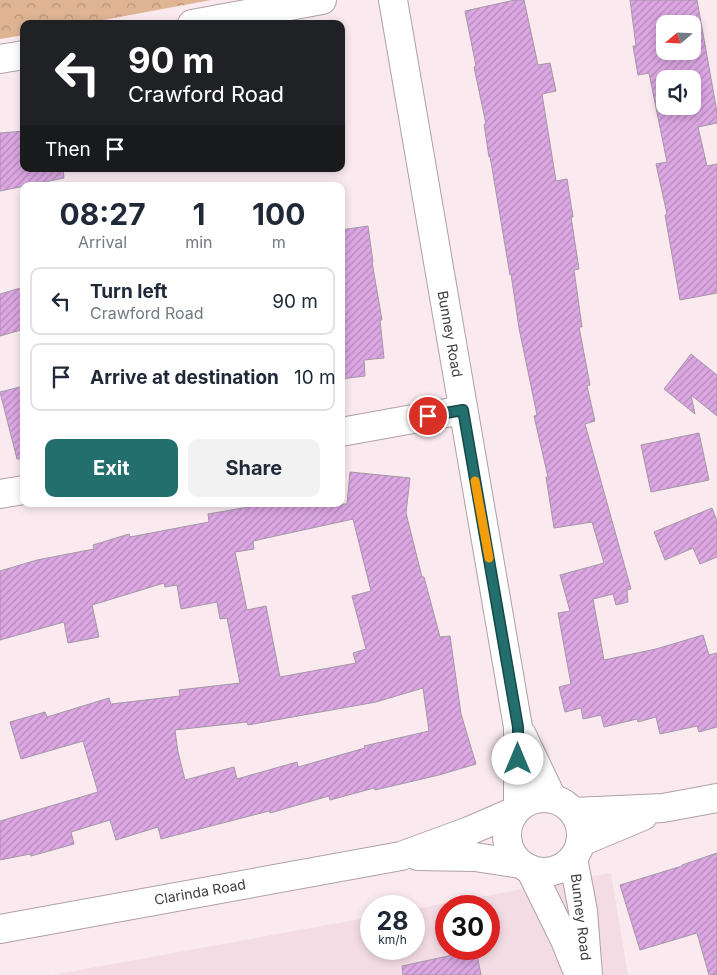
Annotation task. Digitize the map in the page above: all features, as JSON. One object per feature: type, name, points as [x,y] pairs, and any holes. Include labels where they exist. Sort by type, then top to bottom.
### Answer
[{"type":"street","points":[[214,20],[322,0]]},
{"type":"street","name":"Bunney Road","points":[[393,0],[518,727],[516,809]]},
{"type":"street","points":[[0,59],[20,56]]},
{"type":"street","points":[[345,431],[463,410]]},
{"type":"street","points":[[0,494],[20,491]]},
{"type":"street","name":"Bunney Road","points":[[518,727],[552,798]]},
{"type":"street","points":[[577,850],[581,831],[579,821],[574,812],[560,801],[540,797],[528,801],[516,809],[509,821],[507,832],[508,844],[513,855],[525,866],[541,872],[553,871],[564,866],[577,850],[662,808]]},
{"type":"street","points":[[574,812],[662,808],[717,798]]},
{"type":"street","name":"Clarinda Road","points":[[0,929],[401,856],[469,831],[516,809]]},
{"type":"street","name":"Bunney Road","points":[[577,850],[588,975]]},
{"type":"street","name":"Clarinda Road","points":[[401,856],[475,857],[525,866]]},
{"type":"street","name":"Bunney Road","points":[[525,866],[565,940],[578,975]]},
{"type":"shaded area","points":[[611,873],[628,975],[52,975],[360,919],[360,960],[425,960],[425,907],[435,905],[435,960],[500,960],[500,895],[491,895]]},
{"type":"green space","points":[[0,0],[211,0],[104,20],[20,20],[20,36],[0,39]]},
{"type":"building","points":[[515,0],[524,0],[538,65],[550,63],[556,91],[542,94],[556,181],[567,179],[573,217],[571,217],[579,269],[574,270],[582,327],[579,327],[590,385],[587,386],[595,421],[585,424],[631,589],[627,590],[628,602],[616,605],[613,594],[593,599],[604,660],[656,649],[703,635],[709,655],[717,653],[717,727],[699,732],[697,726],[660,734],[656,717],[638,722],[637,719],[604,727],[601,715],[583,719],[581,708],[565,712],[559,687],[571,684],[558,613],[570,611],[560,575],[604,563],[592,522],[554,528],[546,477],[548,477],[534,416],[537,415],[519,328],[489,157],[484,124],[486,124],[465,11]]},
{"type":"building","points":[[630,0],[697,0],[700,15],[656,15],[656,60],[701,60],[701,22],[717,112],[717,123],[698,127],[707,166],[717,164],[717,293],[680,300],[665,215],[667,214],[656,164],[667,162],[657,115],[701,115],[701,70],[656,70],[656,108],[649,73],[638,75],[633,46],[636,46]]},
{"type":"building","points":[[20,131],[20,172],[63,172],[64,178],[44,182],[20,182],[20,187],[0,191],[0,133]]},
{"type":"building","points":[[368,226],[382,320],[380,320],[384,358],[364,360],[365,376],[345,378],[345,229]]},
{"type":"building","points":[[20,288],[20,330],[0,336],[0,294]]},
{"type":"building","points":[[691,354],[717,375],[717,416],[691,395],[695,414],[664,389]]},
{"type":"building","points":[[20,387],[20,459],[17,459],[0,392]]},
{"type":"building","points":[[699,433],[709,480],[651,492],[641,445]]},
{"type":"building","points":[[350,472],[410,478],[406,513],[440,637],[450,636],[461,714],[476,764],[439,775],[375,790],[374,788],[330,800],[329,796],[270,813],[269,811],[161,839],[158,827],[116,840],[110,820],[71,832],[74,844],[31,856],[30,854],[0,860],[0,821],[98,792],[83,741],[21,759],[10,722],[45,712],[47,717],[109,698],[111,704],[180,696],[179,690],[240,683],[227,618],[220,619],[217,602],[181,609],[177,585],[165,587],[164,583],[92,605],[99,637],[68,643],[64,622],[0,640],[0,571],[37,560],[94,549],[93,545],[129,534],[130,537],[209,522],[208,514],[249,507],[345,507],[345,504],[347,504]],"holes":[[[353,519],[371,591],[352,596],[366,649],[353,653],[356,663],[280,677],[266,606],[247,610],[235,552],[254,549],[253,541]],[[423,688],[429,731],[364,746],[365,748],[298,767],[297,762],[237,779],[234,767],[185,780],[175,730],[247,722],[248,725],[376,702]]]},
{"type":"building","points":[[712,508],[717,521],[717,557],[700,564],[693,548],[665,560],[654,532]]},
{"type":"building","points":[[717,853],[717,975],[709,975],[697,933],[640,950],[620,885]]},
{"type":"building","points":[[435,959],[478,960],[481,975],[403,975],[402,966]]},
{"type":"slow traffic","points":[[475,481],[489,558]]},
{"type":"route","points":[[428,416],[463,410],[518,727],[518,759]]}]
